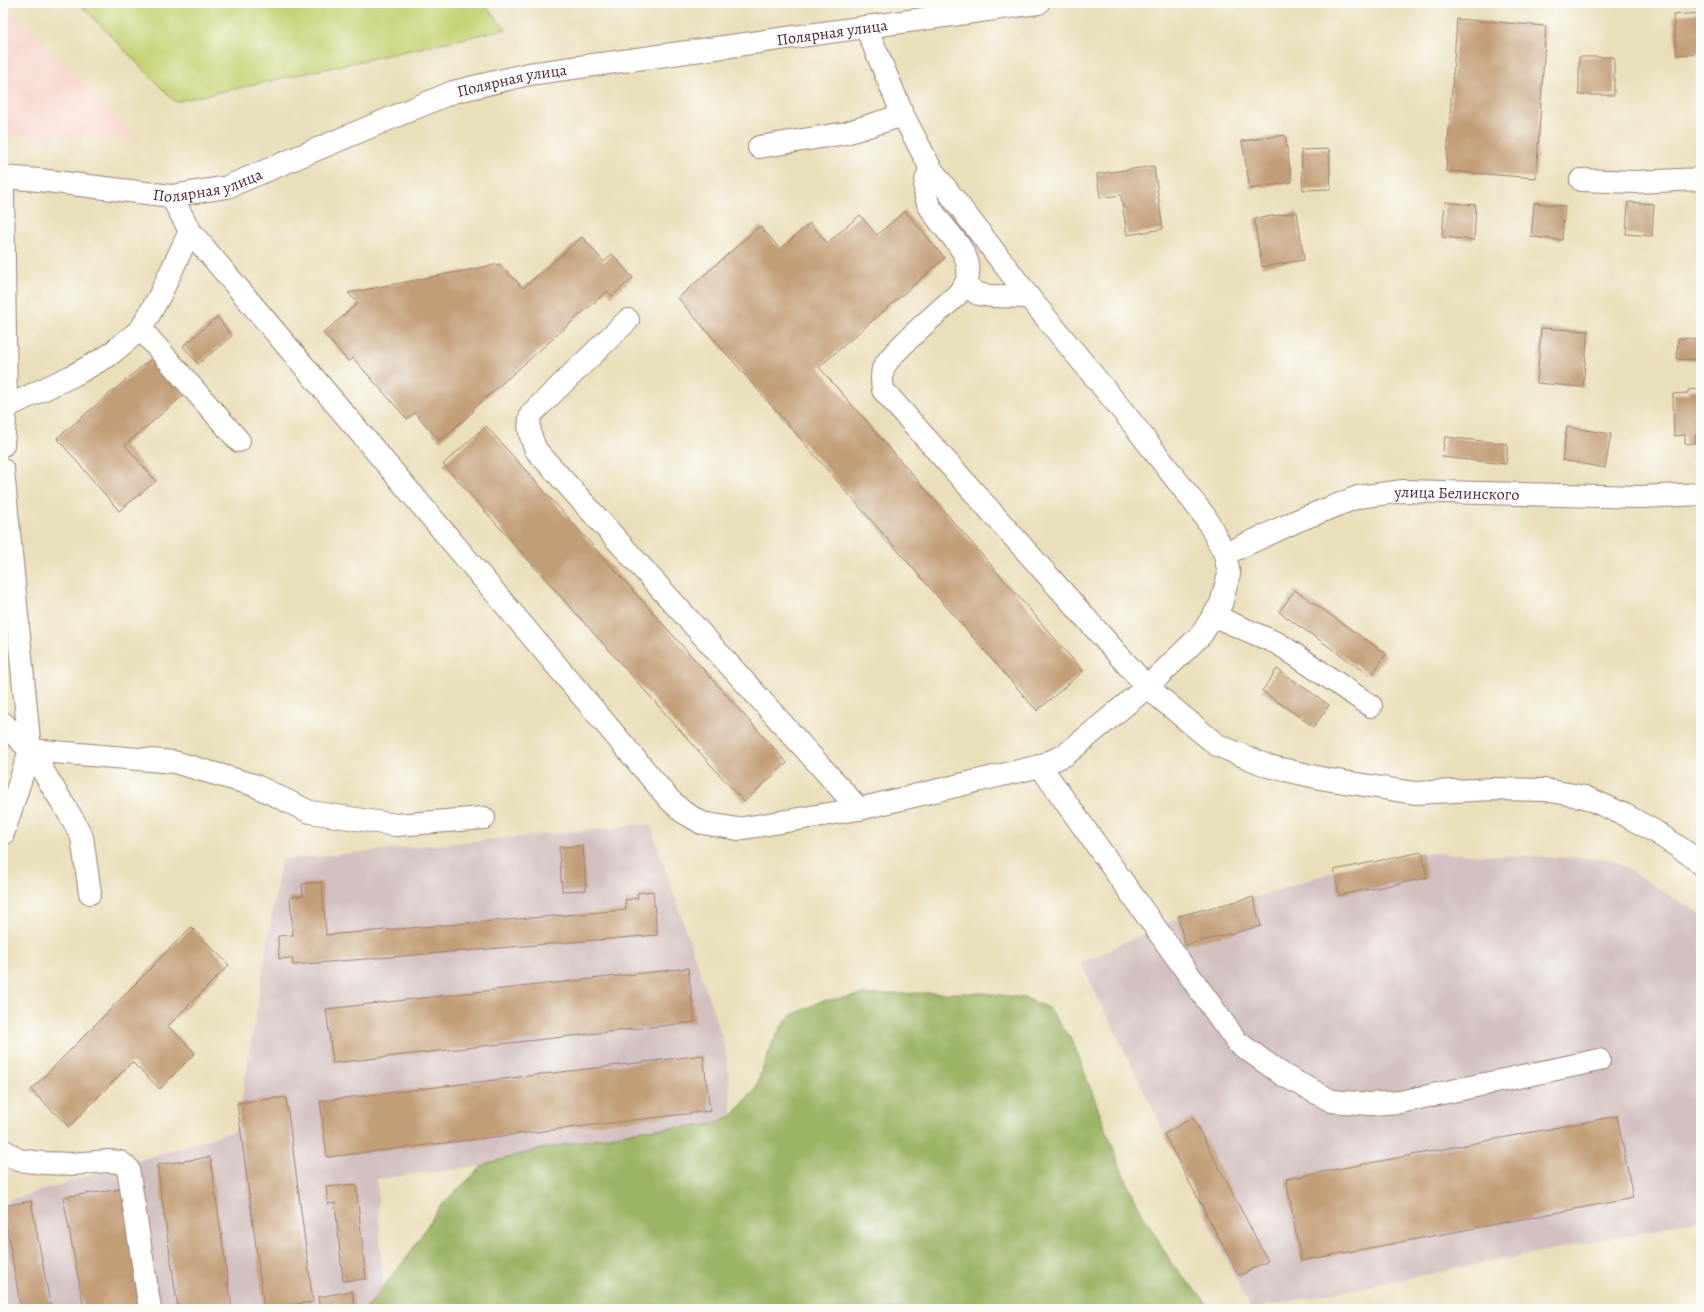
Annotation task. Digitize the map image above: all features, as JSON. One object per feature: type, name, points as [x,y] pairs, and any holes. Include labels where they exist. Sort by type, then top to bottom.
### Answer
[{"type":"street","name":"Полярная улица","points":[[3,177],[171,196],[227,187],[452,92],[529,74],[1038,3]]},
{"type":"street","points":[[171,196],[190,231],[669,799],[683,812],[702,823],[738,829],[859,809],[1040,766],[1065,755],[1147,687],[1202,635],[1221,604],[1229,574],[1225,554],[1201,512],[1130,420],[1029,297],[931,169],[903,115],[866,26]]},
{"type":"street","points":[[759,147],[846,133],[903,115]]},
{"type":"street","points":[[931,169],[926,181],[925,190],[927,202],[933,213],[955,240],[967,260],[969,272],[965,285],[956,295],[893,355],[884,368],[881,379],[884,390],[1147,687],[1217,745],[1268,766],[1325,779],[1415,793],[1494,789],[1545,790],[1585,797],[1625,815],[1654,831],[1695,858],[1701,864]]},
{"type":"street","points":[[1581,180],[1636,182],[1701,179]]},
{"type":"street","points":[[3,188],[6,407],[3,446]]},
{"type":"street","points":[[6,407],[74,375],[108,356],[141,329],[160,294],[190,231]]},
{"type":"street","points":[[965,285],[978,294],[991,296],[1029,297]]},
{"type":"street","points":[[628,320],[531,414],[528,424],[530,435],[536,450],[859,809]]},
{"type":"street","points":[[141,329],[240,441]]},
{"type":"street","points":[[3,470],[30,750],[3,834]]},
{"type":"street","name":"улица Белинского","points":[[1225,554],[1299,520],[1358,497],[1403,491],[1641,497],[1701,494]]},
{"type":"street","points":[[1214,616],[1279,644],[1371,706]]},
{"type":"street","points":[[3,724],[30,750],[82,837],[90,893]]},
{"type":"street","points":[[30,750],[174,762],[254,785],[310,812],[396,825],[484,818]]},
{"type":"street","points":[[1040,766],[1237,1042],[1283,1075],[1332,1101],[1370,1104],[1400,1102],[1599,1060]]},
{"type":"street","points":[[3,1150],[18,1160],[24,1161],[72,1164],[108,1161],[120,1162],[128,1168],[150,1309]]},
{"type":"shaded area","points":[[4,3],[137,140],[3,134]]},
{"type":"shaded area","points":[[650,824],[726,1049],[734,1135],[377,1179],[384,1309],[3,1309],[3,1212],[10,1200],[237,1130],[281,860]]},
{"type":"shaded area","points":[[1424,853],[1612,859],[1701,915],[1701,1220],[1251,1309],[1081,963],[1174,920],[1269,893],[1332,872]]},
{"type":"green space","points":[[79,3],[483,3],[506,29],[175,102]]},
{"type":"green space","points":[[984,993],[1025,998],[1048,1008],[1073,1042],[1123,1174],[1142,1213],[1172,1264],[1212,1309],[366,1309],[408,1256],[440,1206],[485,1164],[540,1149],[642,1130],[709,1125],[732,1116],[755,1089],[773,1042],[782,1026],[790,1016],[822,1001],[862,995]]},
{"type":"building","points":[[1701,13],[1701,53],[1677,55],[1673,15]]},
{"type":"building","points":[[1457,19],[1546,26],[1536,178],[1446,171]]},
{"type":"building","points":[[1579,57],[1614,57],[1614,95],[1579,95]]},
{"type":"building","points":[[1285,135],[1292,182],[1250,189],[1242,141]]},
{"type":"building","points":[[1329,149],[1331,189],[1303,190],[1301,150]]},
{"type":"building","points":[[1154,166],[1163,229],[1127,235],[1121,195],[1100,198],[1097,174]]},
{"type":"building","points":[[1445,202],[1476,205],[1474,240],[1442,237]]},
{"type":"building","points":[[1628,202],[1654,204],[1652,236],[1626,234]]},
{"type":"building","points":[[1534,203],[1565,206],[1562,240],[1531,237]]},
{"type":"building","points":[[905,211],[945,258],[819,367],[1083,671],[1037,711],[678,298],[760,226],[780,249],[810,223],[827,243],[860,215],[877,235]]},
{"type":"building","points":[[1297,212],[1304,260],[1262,267],[1254,219]]},
{"type":"building","points":[[582,237],[604,262],[612,254],[633,278],[612,296],[607,291],[473,409],[474,411],[440,441],[415,413],[407,419],[353,358],[349,362],[323,333],[358,303],[348,293],[500,264],[523,288]]},
{"type":"building","points":[[217,317],[232,336],[198,364],[183,346]]},
{"type":"building","points":[[1541,328],[1588,331],[1583,387],[1537,383]]},
{"type":"building","points":[[1678,338],[1698,339],[1698,360],[1677,359]]},
{"type":"building","points":[[153,357],[185,394],[125,445],[156,481],[119,511],[57,438]]},
{"type":"building","points":[[1699,389],[1701,393],[1701,435],[1695,435],[1695,443],[1685,444],[1685,435],[1674,436],[1673,394],[1688,393],[1688,390]]},
{"type":"building","points":[[486,426],[787,763],[744,802],[443,464]]},
{"type":"building","points":[[1567,427],[1611,434],[1605,468],[1562,460]]},
{"type":"building","points":[[1445,437],[1508,444],[1506,464],[1442,457]]},
{"type":"building","points":[[1295,590],[1386,654],[1371,676],[1279,612]]},
{"type":"building","points":[[1277,669],[1329,705],[1314,727],[1262,691]]},
{"type":"building","points":[[583,846],[586,890],[562,891],[559,847]]},
{"type":"building","points":[[1422,852],[1427,878],[1339,895],[1334,870]]},
{"type":"building","points":[[322,882],[326,935],[626,910],[625,900],[638,898],[637,893],[653,891],[657,935],[293,965],[292,958],[279,959],[278,936],[293,935],[290,897],[303,896],[302,884]]},
{"type":"building","points":[[1253,897],[1261,926],[1185,945],[1178,916]]},
{"type":"building","points":[[191,927],[229,965],[168,1026],[195,1053],[160,1089],[132,1062],[69,1127],[31,1090]]},
{"type":"building","points":[[688,968],[695,1022],[333,1063],[326,1009]]},
{"type":"building","points":[[703,1055],[710,1111],[327,1157],[320,1101]]},
{"type":"building","points":[[286,1097],[313,1302],[264,1308],[237,1103]]},
{"type":"building","points":[[1617,1116],[1633,1198],[1301,1261],[1286,1179]]},
{"type":"building","points":[[1193,1118],[1268,1261],[1239,1276],[1164,1134]]},
{"type":"building","points":[[210,1157],[232,1309],[178,1309],[157,1165]]},
{"type":"building","points":[[356,1184],[366,1279],[343,1281],[335,1203],[328,1204],[326,1187]]},
{"type":"building","points":[[122,1189],[142,1309],[84,1309],[63,1197]]},
{"type":"building","points":[[31,1201],[51,1309],[21,1309],[3,1206]]},
{"type":"building","points":[[352,1291],[355,1309],[320,1309],[318,1297]]},
{"type":"building","points":[[1456,1304],[1457,1309],[1434,1309],[1434,1308]]}]
